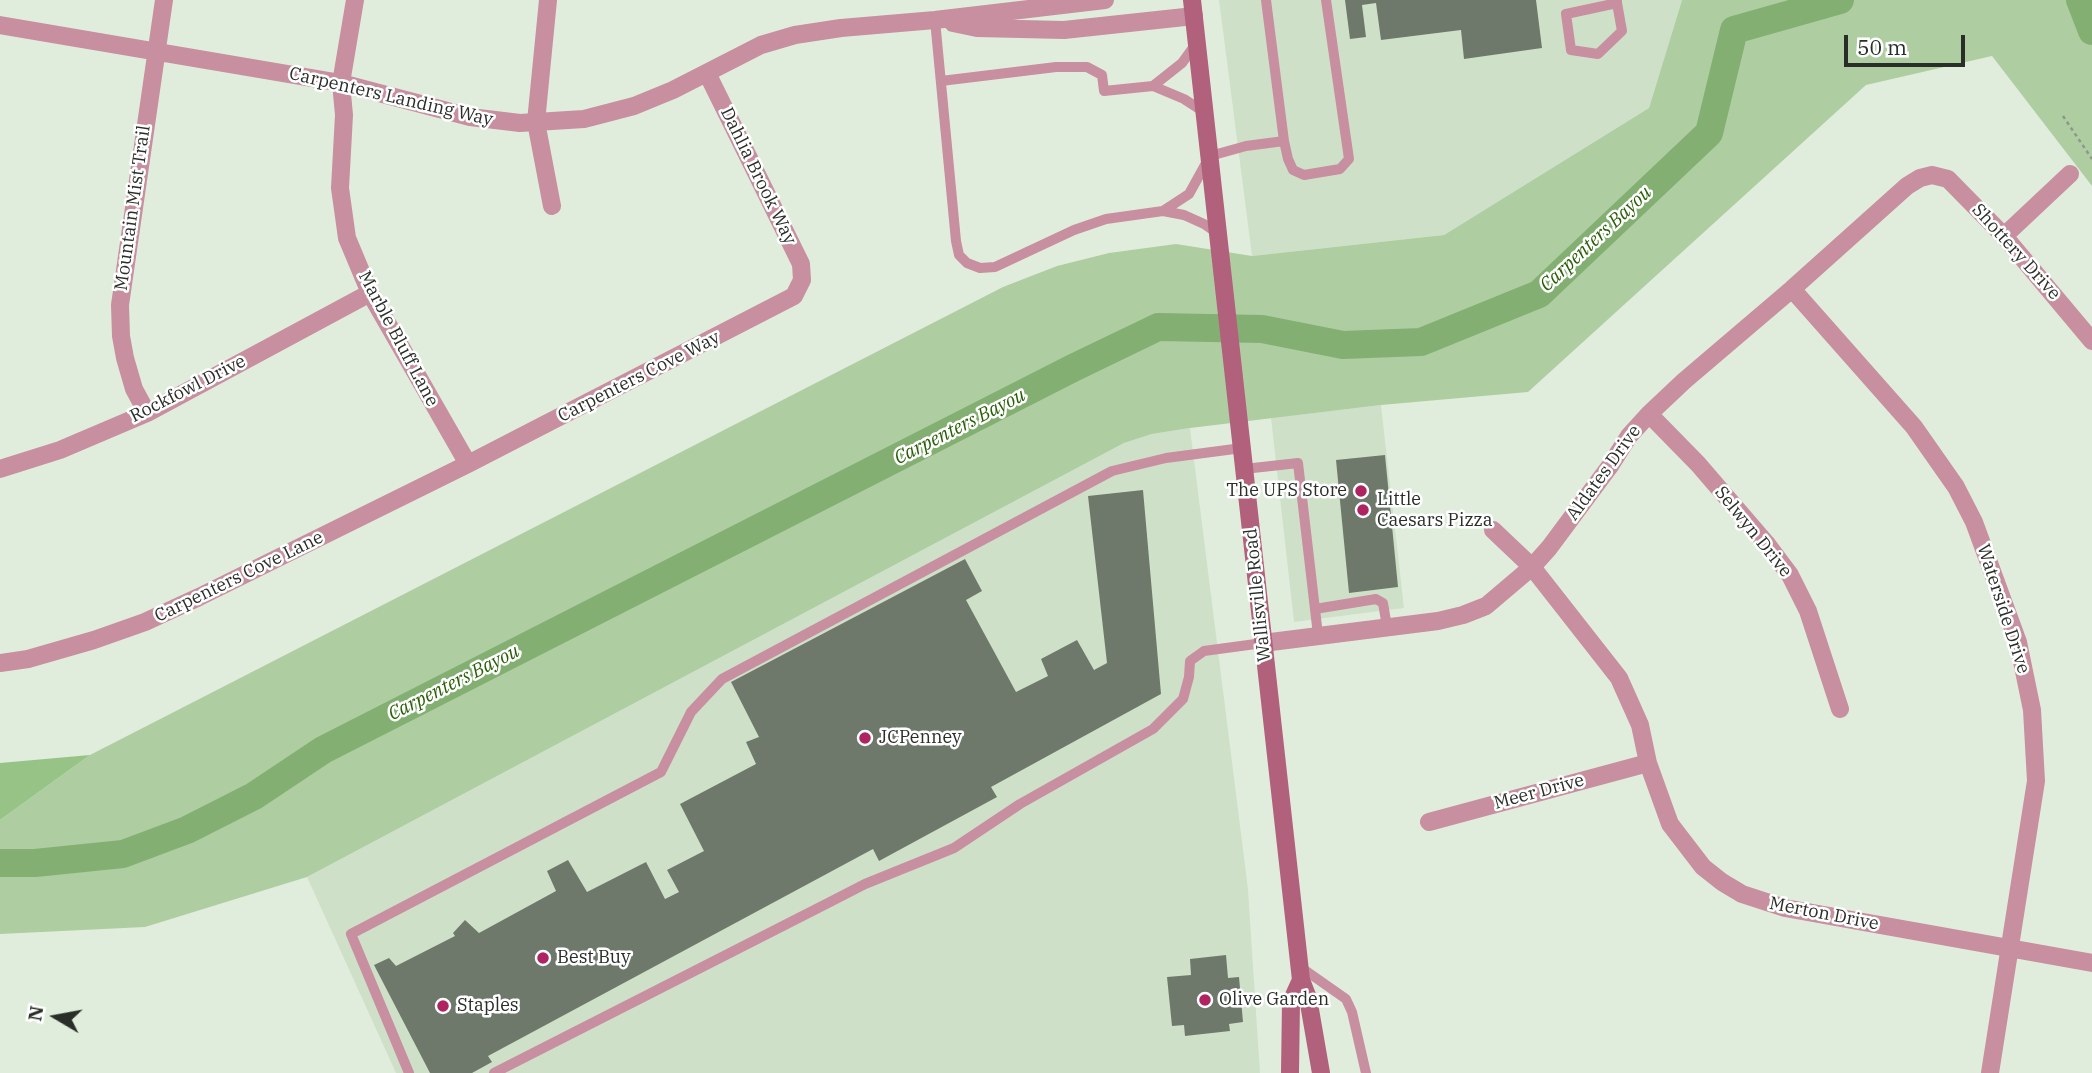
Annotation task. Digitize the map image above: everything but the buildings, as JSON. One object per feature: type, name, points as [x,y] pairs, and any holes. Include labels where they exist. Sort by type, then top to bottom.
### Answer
[{"type":"main road","name":"Wallisville Road","points":[[1193,8],[1300,973],[1308,998],[1321,1073]]},
{"type":"main road","name":"Wallisville Road","points":[[1290,1073],[1291,1002],[1300,973]]},
{"type":"street","name":"Mountain Mist Trail","points":[[146,413],[134,389],[125,358],[120,305],[164,0]]},
{"type":"street","name":"Marble Bluff Lane","points":[[355,0],[341,83],[344,115],[340,188],[347,238],[370,293],[468,464]]},
{"type":"street","points":[[548,0],[536,122],[552,206]]},
{"type":"street","name":"Carpenters Landing Way","points":[[0,25],[341,83],[470,117],[503,122],[536,122],[584,119],[624,109],[659,97],[761,45],[795,35],[841,27],[935,20],[1105,0]]},
{"type":"street","name":"Carpenters Landing Way","points":[[935,20],[977,28],[1064,30],[1193,8]]},
{"type":"street","name":"Dahlia Brook Way","points":[[707,73],[801,264],[802,280]]},
{"type":"street","name":"Shottery Drive","points":[[1932,174],[1948,179],[2004,236],[2092,341]]},
{"type":"street","name":"Aldates Drive","points":[[1263,643],[1438,621],[1486,606],[1532,567],[1575,514],[1629,436],[1649,414],[1907,186],[1932,174]]},
{"type":"street","points":[[2004,236],[2070,174]]},
{"type":"street","name":"Carpenters Cove Way","points":[[468,464],[786,302],[799,288],[802,280]]},
{"type":"street","name":"Waterside Drive","points":[[1792,289],[1914,427],[1956,487],[1974,522],[2007,607],[2026,678],[2035,745],[2036,781],[1990,1073]]},
{"type":"street","name":"Rockfowl Drive","points":[[0,469],[60,450],[146,413],[370,293]]},
{"type":"street","name":"Selwyn Drive","points":[[1649,414],[1723,493],[1790,575],[1808,611],[1840,709]]},
{"type":"street","name":"Carpenters Cove Lane","points":[[0,663],[41,655],[145,622],[468,464]]},
{"type":"street","name":"Merton Drive","points":[[1493,530],[1532,567],[1619,678],[1640,725],[1648,763],[1670,824],[1703,867],[1722,882],[1742,894],[1785,908],[2092,963]]},
{"type":"street","name":"Meer Drive","points":[[1429,822],[1648,763]]},
{"type":"lane","points":[[1266,0],[1284,141],[1293,170],[1304,175],[1340,169],[1349,159],[1326,0]]},
{"type":"lane","points":[[1617,1],[1622,31],[1598,54],[1571,50],[1566,14],[1617,1]]},
{"type":"lane","points":[[935,20],[956,240],[959,255],[967,263],[979,268],[995,267],[1074,230],[1107,219],[1163,211],[1184,215],[1204,224],[1218,235]]},
{"type":"lane","points":[[1153,86],[1182,62],[1197,42]]},
{"type":"lane","points":[[941,81],[1056,67],[1087,68],[1102,75],[1104,91],[1153,86],[1184,99],[1205,112]]},
{"type":"lane","points":[[1163,211],[1189,194],[1210,156],[1246,146],[1284,141]]},
{"type":"lane","points":[[410,1073],[351,934],[661,772],[691,712],[722,679],[1112,471],[1166,458],[1242,449]]},
{"type":"lane","points":[[1244,469],[1297,463],[1318,635]]},
{"type":"lane","points":[[1315,609],[1376,599],[1383,604],[1387,627]]},
{"type":"lane","points":[[494,1073],[842,896],[962,844],[1020,804],[1153,729],[1183,699],[1190,661],[1204,651],[1263,643]]},
{"type":"lane","points":[[1300,973],[1346,999],[1352,1012],[1366,1073]]},
{"type":"path","points":[[2063,116],[2092,159]]},
{"type":"shaded area","points":[[1219,0],[1682,0],[1649,108],[1444,235],[1252,256]]},
{"type":"shaded area","points":[[1381,405],[1404,608],[1294,622],[1271,418]]},
{"type":"shaded area","points":[[1190,428],[1248,889],[1260,1073],[396,1073],[307,877],[1124,443],[1152,434]]},
{"type":"green space","points":[[1682,0],[2092,0],[2092,186],[1992,56],[1866,85],[1528,392],[1381,405],[1190,428],[1152,434],[1124,443],[307,877],[145,927],[0,934],[0,820],[90,755],[1003,287],[1057,266],[1109,253],[1176,244],[1252,256],[1444,235],[1649,108]]},
{"type":"green space","points":[[90,755],[0,820],[0,763]]},
{"type":"waterway","name":"Carpenters Bayou","points":[[0,863],[35,863],[123,854],[187,830],[254,796],[323,750],[1158,327],[1262,329],[1343,345],[1421,342],[1539,294],[1709,133],[1734,30],[1840,0]]},
{"type":"waterway","name":"Carpenters Bayou","points":[[2080,0],[2092,31]]},
{"type":"place","name":"The UPS Store","points":[[1361,491]]},
{"type":"place","name":"Little Caesars Pizza","points":[[1363,510]]},
{"type":"place","name":"JCPenney","points":[[865,738]]},
{"type":"place","name":"Best Buy","points":[[543,958]]},
{"type":"place","name":"Olive Garden","points":[[1205,1000]]},
{"type":"place","name":"Staples","points":[[443,1006]]}]
